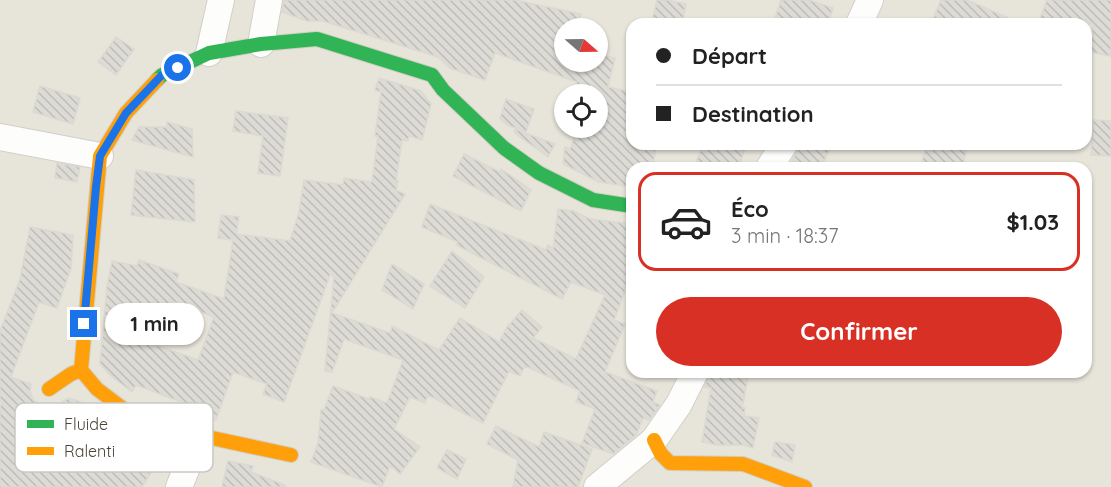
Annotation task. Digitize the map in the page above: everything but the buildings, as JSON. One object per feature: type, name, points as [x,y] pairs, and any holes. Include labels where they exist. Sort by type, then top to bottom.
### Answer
[{"type":"street","points":[[209,53],[221,0]]},
{"type":"street","points":[[261,44],[269,0]]},
{"type":"street","points":[[862,18],[870,0]]},
{"type":"street","points":[[116,403],[97,389],[81,370],[100,156],[126,113],[162,75],[209,53],[261,44],[317,39],[432,75],[443,90],[504,148],[539,173],[593,200],[626,205]]},
{"type":"street","points":[[0,137],[100,156]]},
{"type":"street","points":[[49,389],[81,370]]},
{"type":"street","points":[[597,487],[654,440],[679,404],[692,378]]},
{"type":"street","points":[[213,438],[291,455]]},
{"type":"street","points":[[654,440],[661,454],[670,463],[743,464],[805,487]]},
{"type":"street","points":[[179,487],[185,472]]},
{"type":"shaded area","points":[[0,0],[1111,0],[1111,487],[0,487]]},
{"type":"traffic: fast","points":[[157,80],[162,75],[209,53],[261,44],[317,39],[432,75],[443,90],[504,148],[539,173],[593,200],[626,205]]},
{"type":"traffic: slow","points":[[81,370],[100,156],[126,113],[157,80]]},
{"type":"traffic: slow","points":[[49,389],[81,370],[97,389],[116,403]]},
{"type":"traffic: slow","points":[[213,438],[291,455]]},
{"type":"traffic: slow","points":[[654,440],[661,454],[670,463],[743,464],[805,487]]},
{"type":"route","points":[[84,324],[100,156],[126,113],[162,75],[178,68]]}]
